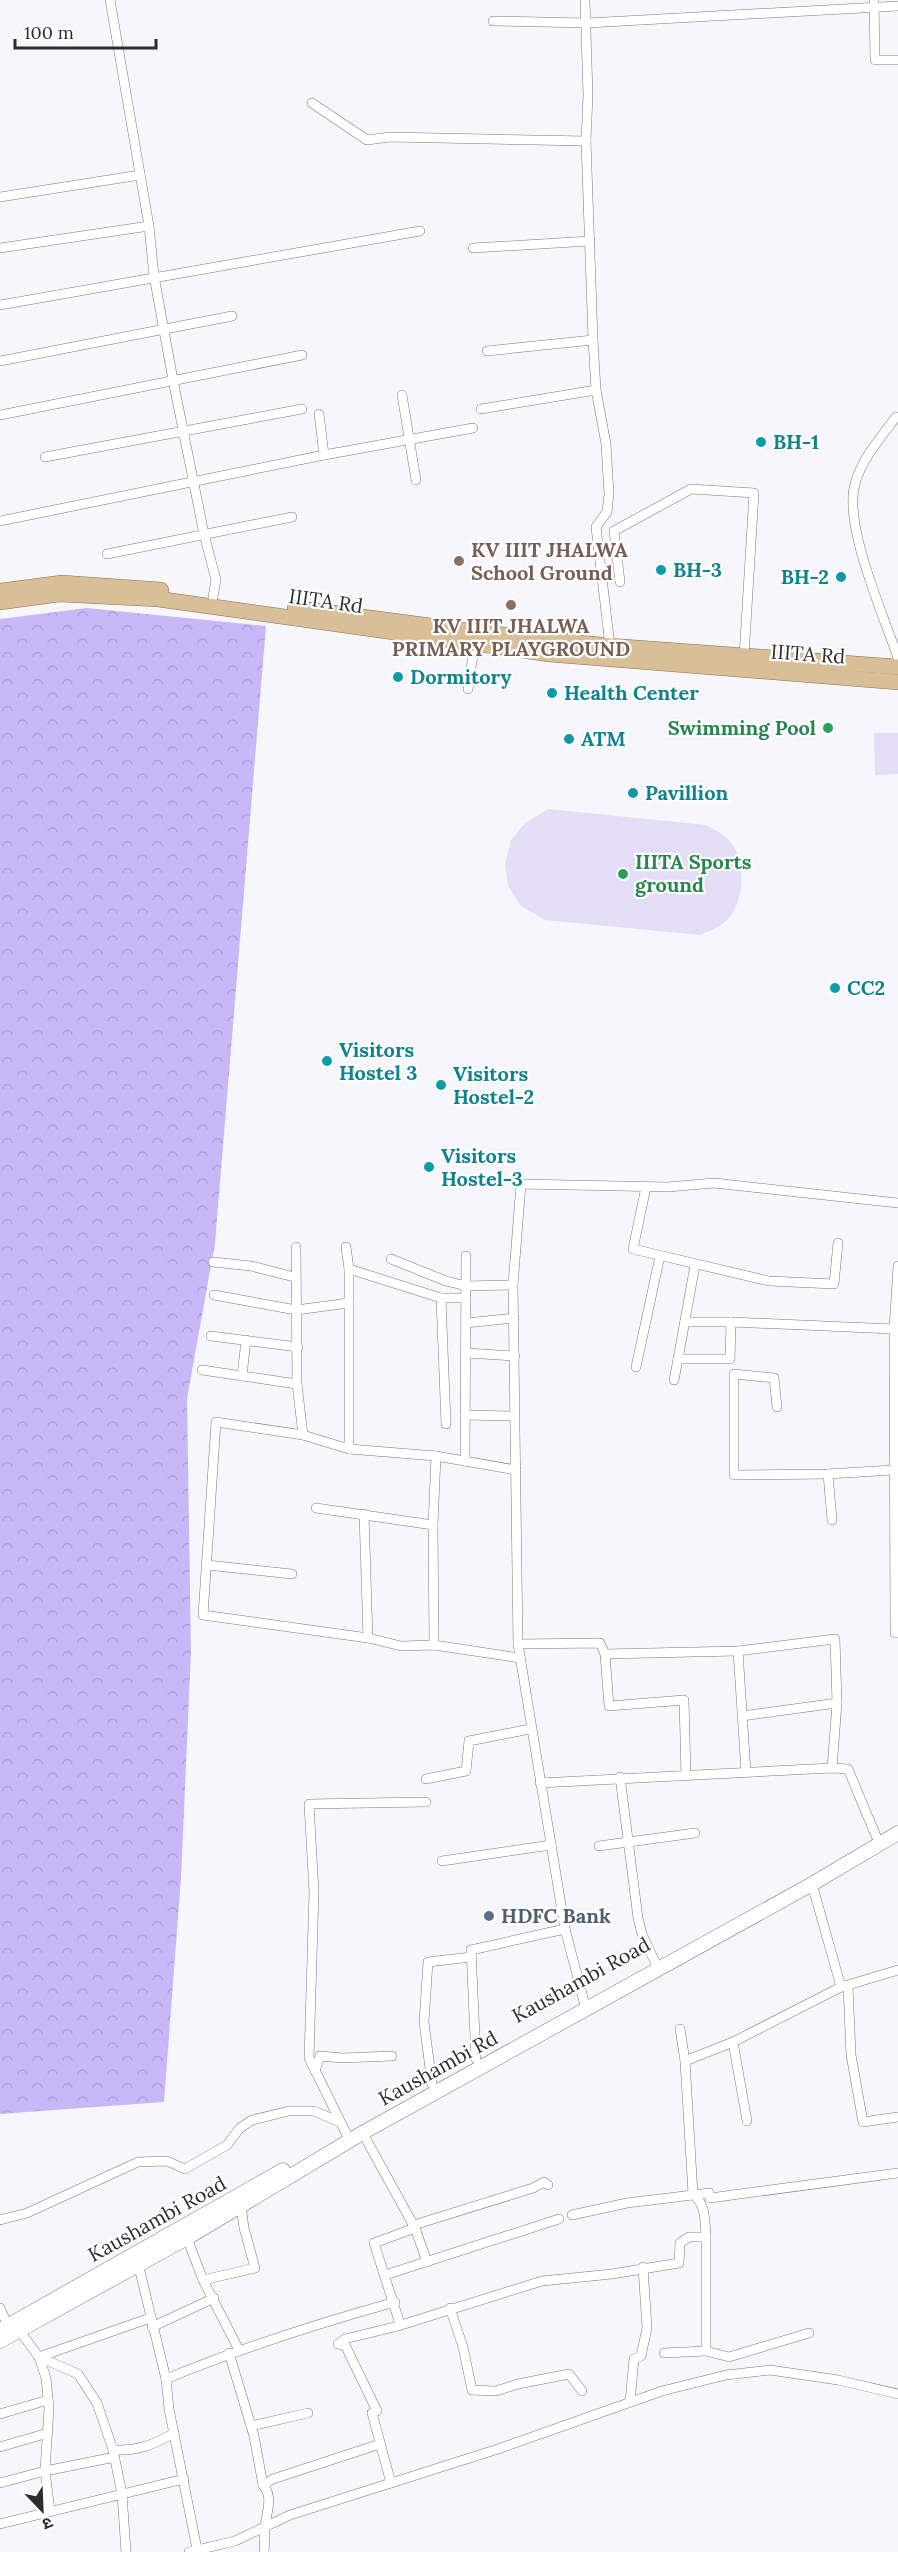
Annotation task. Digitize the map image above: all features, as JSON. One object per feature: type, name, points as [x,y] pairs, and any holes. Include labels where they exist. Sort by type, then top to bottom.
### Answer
[{"type":"main road","name":"IIITA Rd","points":[[0,591],[62,583],[475,638],[743,663],[897,671]]},
{"type":"main road","name":"IIITA Rd","points":[[0,603],[59,594],[213,597],[475,638]]},
{"type":"main road","name":"Kaushambi Road","points":[[9,2328],[343,2128],[584,2004],[898,1823]]},
{"type":"main road","name":"Kaushambi Rd","points":[[0,2341],[9,2328],[187,2238],[584,2004],[812,1884],[898,1833]]},
{"type":"street","points":[[110,0],[173,380],[204,534],[216,580],[213,597]]},
{"type":"street","points":[[585,0],[587,23],[586,141],[593,340],[596,390],[606,444],[609,494],[607,512],[596,527],[609,652]]},
{"type":"street","points":[[874,4],[875,60],[898,60]]},
{"type":"street","points":[[493,21],[587,23],[874,4],[898,6]]},
{"type":"street","points":[[312,103],[367,140],[390,137],[586,141]]},
{"type":"street","points":[[0,197],[140,175]]},
{"type":"street","points":[[0,248],[149,226]]},
{"type":"street","points":[[0,305],[154,276],[420,231]]},
{"type":"street","points":[[473,248],[590,241]]},
{"type":"street","points":[[0,361],[232,316]]},
{"type":"street","points":[[487,351],[593,340]]},
{"type":"street","points":[[0,415],[302,355]]},
{"type":"street","points":[[481,409],[596,390]]},
{"type":"street","points":[[402,395],[416,480]]},
{"type":"street","points":[[45,457],[302,410]]},
{"type":"street","points":[[320,414],[324,455]]},
{"type":"street","points":[[897,416],[861,470],[855,484],[853,500],[855,531],[897,671]]},
{"type":"street","points":[[0,521],[324,455],[472,428]]},
{"type":"street","points":[[620,582],[614,531],[691,489],[754,494],[743,663]]},
{"type":"street","points":[[107,554],[292,517]]},
{"type":"street","points":[[468,689],[475,638]]},
{"type":"street","points":[[584,2004],[565,1929],[530,1729],[518,1644],[513,1285],[521,1184],[668,1187],[714,1183],[898,1203]]},
{"type":"street","points":[[646,1187],[633,1249],[769,1281],[834,1284],[838,1243]]},
{"type":"street","points":[[296,1247],[294,1277],[298,1347],[297,1383],[303,1436]]},
{"type":"street","points":[[346,1247],[349,1269],[350,1449]]},
{"type":"street","points":[[465,1461],[466,1256]]},
{"type":"street","points":[[636,1367],[660,1256]]},
{"type":"street","points":[[391,1259],[446,1281],[466,1286],[513,1285]]},
{"type":"street","points":[[213,1262],[251,1266],[294,1277]]},
{"type":"street","points":[[674,1380],[695,1265]]},
{"type":"street","points":[[898,1266],[894,1329],[896,1633],[898,1633]]},
{"type":"street","points":[[349,1269],[441,1298],[466,1298]]},
{"type":"street","points":[[214,1295],[296,1310],[349,1303]]},
{"type":"street","points":[[441,1298],[446,1424]]},
{"type":"street","points":[[466,1323],[514,1318]]},
{"type":"street","points":[[685,1322],[894,1329]]},
{"type":"street","points":[[678,1359],[730,1359],[731,1322]]},
{"type":"street","points":[[211,1336],[298,1347]]},
{"type":"street","points":[[242,1376],[246,1340]]},
{"type":"street","points":[[467,1353],[515,1356]]},
{"type":"street","points":[[202,1370],[297,1383]]},
{"type":"street","points":[[777,1407],[774,1378],[734,1374],[734,1475],[895,1474]]},
{"type":"street","points":[[465,1415],[515,1416]]},
{"type":"street","points":[[516,1470],[436,1456],[350,1449],[303,1436],[216,1422],[203,1615],[368,1638],[401,1646],[434,1645],[520,1658]]},
{"type":"street","points":[[434,1645],[433,1525],[436,1456]]},
{"type":"street","points":[[828,1474],[832,1520]]},
{"type":"street","points":[[315,1508],[433,1525]]},
{"type":"street","points":[[364,1514],[368,1638]]},
{"type":"street","points":[[207,1565],[292,1574]]},
{"type":"street","points":[[605,1654],[738,1651],[836,1639],[837,1703],[832,1768]]},
{"type":"street","points":[[518,1644],[600,1643],[605,1654],[609,1706],[684,1700],[686,1775]]},
{"type":"street","points":[[738,1651],[746,1772]]},
{"type":"street","points":[[742,1716],[837,1703]]},
{"type":"street","points":[[426,1779],[466,1771],[469,1741],[530,1729]]},
{"type":"street","points":[[540,1783],[620,1777],[848,1769],[876,1836]]},
{"type":"street","points":[[620,1777],[638,1917],[642,1934],[655,1962]]},
{"type":"street","points":[[343,2128],[309,2058],[314,1892],[309,1804],[426,1802]]},
{"type":"street","points":[[599,1846],[695,1833]]},
{"type":"street","points":[[442,1861],[550,1845]]},
{"type":"street","points":[[812,1884],[841,1987]]},
{"type":"street","points":[[476,2059],[471,1950],[565,1929]]},
{"type":"street","points":[[432,2084],[424,2022],[428,1962],[471,1957]]},
{"type":"street","points":[[685,2061],[733,2042],[841,1987],[898,1970]]},
{"type":"street","points":[[841,1987],[848,1986],[851,2055],[863,2122],[898,2117]]},
{"type":"street","points":[[680,2029],[685,2061],[694,2179],[693,2194]]},
{"type":"street","points":[[733,2042],[747,2121]]},
{"type":"street","points":[[315,2071],[320,2056],[344,2058],[392,2056]]},
{"type":"street","points":[[0,2220],[27,2213],[138,2162],[167,2161],[185,2169],[227,2145],[240,2128],[252,2120],[289,2111],[314,2111],[343,2128]]},
{"type":"street","points":[[364,2132],[415,2228],[427,2262]]},
{"type":"street","points":[[572,2215],[627,2203],[693,2194],[709,2193],[710,2198],[898,2173]]},
{"type":"street","points":[[675,2198],[694,2179]]},
{"type":"street","points":[[400,2324],[395,2302],[374,2244],[415,2228],[414,2225],[533,2188],[544,2182],[548,2185]]},
{"type":"street","points":[[693,2194],[700,2199],[706,2237],[706,2351]]},
{"type":"street","points":[[203,2280],[255,2268],[244,2228],[241,2205]]},
{"type":"street","points":[[386,2275],[559,2220]]},
{"type":"street","points":[[391,2483],[372,2413],[377,2411],[345,2345],[338,2344],[345,2339],[542,2281],[612,2274],[643,2267],[679,2263],[680,2243],[689,2237],[706,2237]]},
{"type":"street","points":[[187,2238],[203,2280],[214,2298],[234,2351],[270,2511],[265,2525],[264,2552]]},
{"type":"street","points":[[138,2263],[166,2379],[184,2479],[193,2550],[235,2541],[290,2515],[662,2391],[715,2378],[770,2370],[838,2380],[898,2394]]},
{"type":"street","points":[[630,2402],[634,2359],[641,2356],[647,2328],[643,2267]]},
{"type":"street","points":[[39,2357],[151,2323],[214,2298]]},
{"type":"street","points":[[166,2379],[234,2351],[303,2328],[395,2302]]},
{"type":"street","points":[[0,2308],[9,2328],[39,2357],[78,2374],[96,2403],[114,2453],[122,2494],[126,2552]]},
{"type":"street","points":[[450,2308],[463,2347],[472,2390],[496,2391],[518,2384],[569,2374],[582,2391]]},
{"type":"street","points":[[664,2353],[706,2351],[729,2358],[810,2333]]},
{"type":"street","points":[[39,2357],[46,2378],[48,2400],[45,2471],[50,2511]]},
{"type":"street","points":[[0,2414],[48,2400]]},
{"type":"street","points":[[251,2426],[308,2413]]},
{"type":"street","points":[[0,2447],[48,2433]]},
{"type":"street","points":[[0,2483],[114,2453],[150,2447],[174,2433]]},
{"type":"street","points":[[263,2485],[273,2479],[380,2444]]},
{"type":"street","points":[[0,2524],[184,2479]]},
{"type":"green space","points":[[87,608],[266,626],[215,1243],[187,1399],[191,1652],[181,1878],[164,2102],[0,2114],[0,619]]},
{"type":"shaded area","points":[[874,733],[898,733],[898,774],[875,775]]},
{"type":"shaded area","name":"IIITA Sports ground","points":[[548,809],[706,825],[726,837],[738,857],[742,882],[736,907],[721,925],[700,935],[545,920],[521,906],[508,886],[505,864],[511,840],[525,823]]},
{"type":"place","name":"BH-1","points":[[761,442]]},
{"type":"place","name":"KV IIIT JHALWA School Ground","points":[[459,561]]},
{"type":"place","name":"BH-3","points":[[661,570]]},
{"type":"place","name":"BH-2","points":[[841,577]]},
{"type":"place","name":"KV IIIT JHALWA PRIMARY PLAYGROUND","points":[[511,605]]},
{"type":"place","name":"Dormitory","points":[[398,677]]},
{"type":"place","name":"Health Center","points":[[552,693]]},
{"type":"place","name":"Swimming Pool","points":[[828,728]]},
{"type":"place","name":"ATM","points":[[569,739]]},
{"type":"place","name":"Pavillion","points":[[633,793]]},
{"type":"place","name":"IIITA Sports ground","points":[[623,874]]},
{"type":"place","name":"CC2","points":[[835,988]]},
{"type":"place","name":"Visitors Hostel 3","points":[[327,1061]]},
{"type":"place","name":"Visitors Hostel-2","points":[[441,1085]]},
{"type":"place","name":"Visitors Hostel-3","points":[[429,1167]]},
{"type":"place","name":"HDFC Bank","points":[[489,1916]]}]
